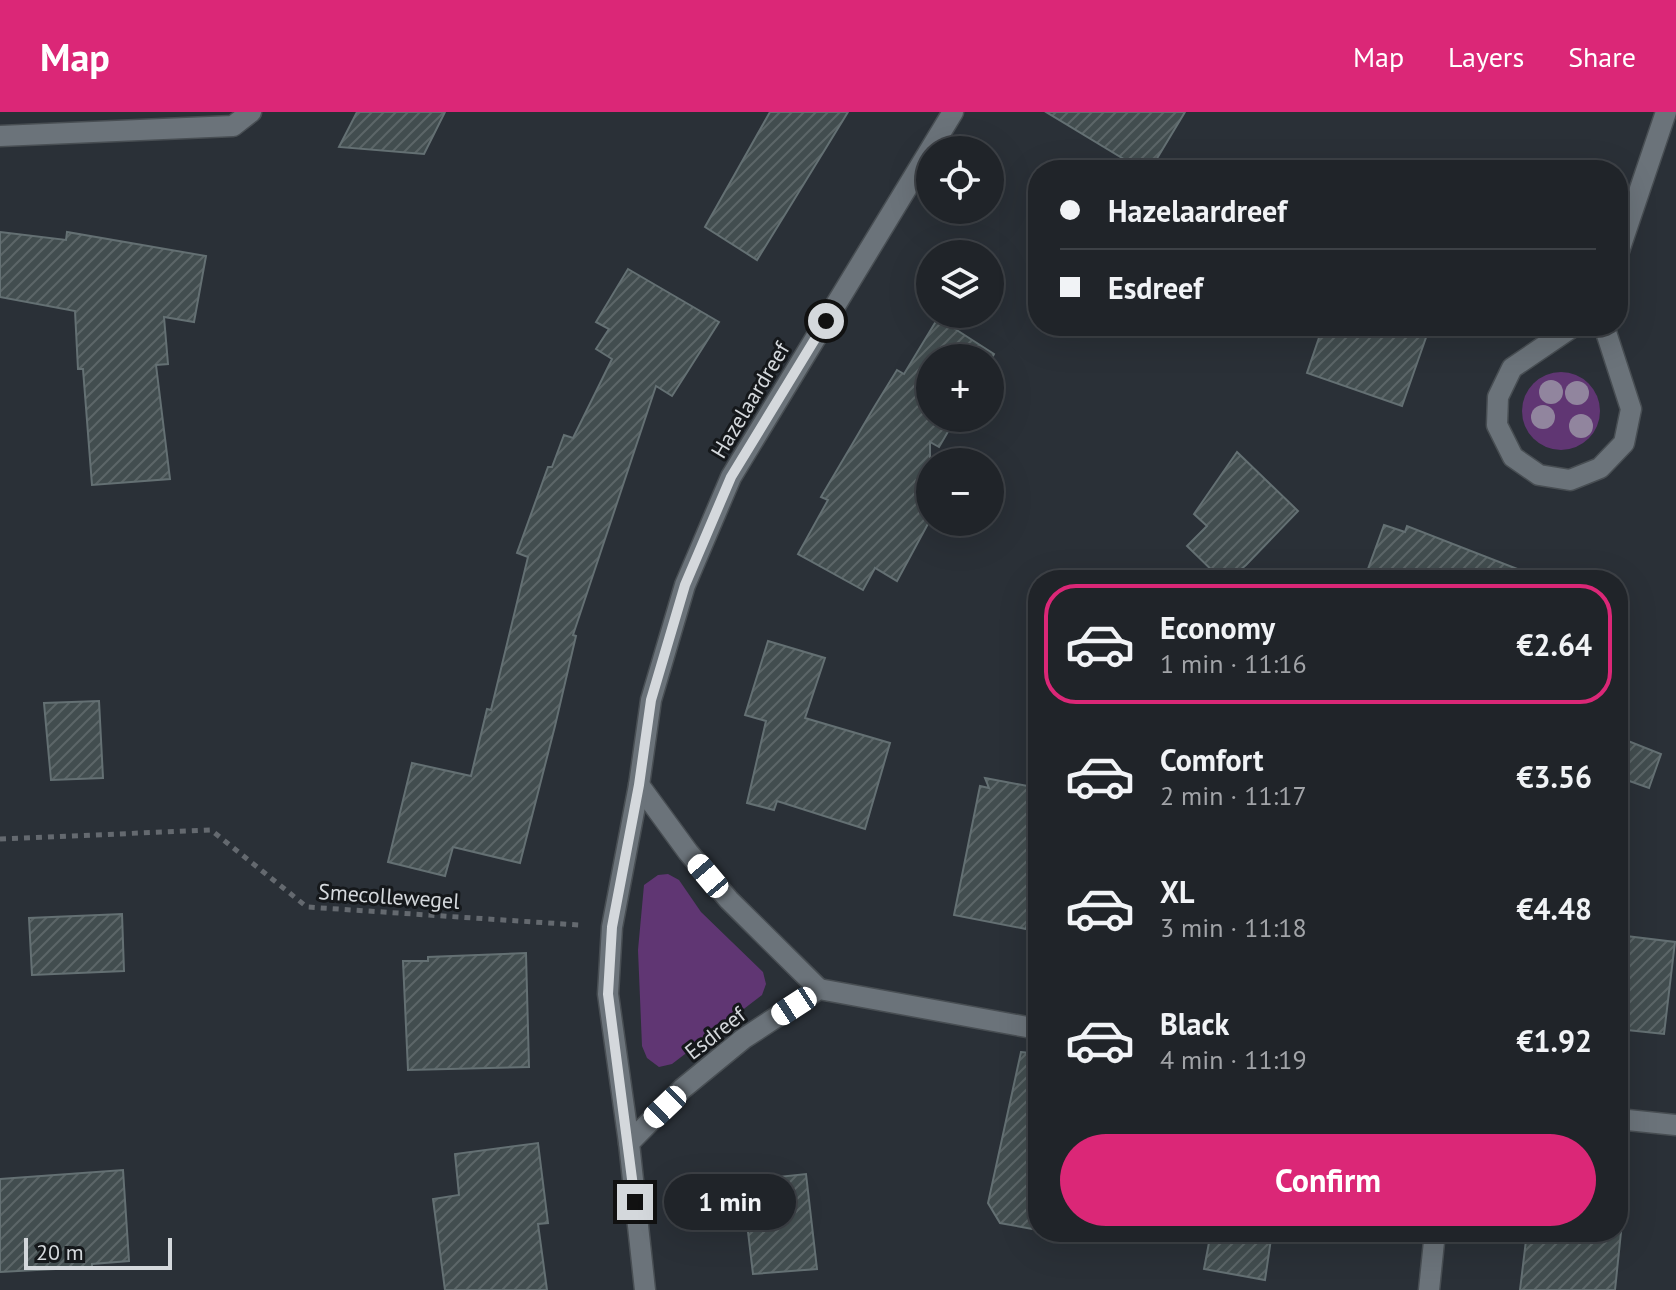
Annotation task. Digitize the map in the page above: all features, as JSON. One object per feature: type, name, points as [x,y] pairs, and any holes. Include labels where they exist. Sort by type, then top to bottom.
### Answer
[{"type":"street","points":[[0,136],[233,126],[251,112]]},
{"type":"street","name":"Hazelaardreef","points":[[629,1143],[608,994],[612,927],[655,685],[685,585],[731,477],[953,112]]},
{"type":"street","points":[[1628,224],[1666,112]]},
{"type":"street","points":[[1559,336],[1512,368],[1498,397],[1497,425],[1513,457],[1539,475],[1570,480],[1600,468],[1624,443],[1631,409],[1607,336]]},
{"type":"street","points":[[639,785],[688,852],[729,900],[819,989],[1028,1027]]},
{"type":"street","name":"Esdreef","points":[[629,1143],[682,1089],[743,1039],[819,989]]},
{"type":"street","points":[[1628,1120],[1676,1125]]},
{"type":"street","points":[[629,1143],[645,1290]]},
{"type":"street","points":[[1429,1290],[1434,1242]]},
{"type":"path","name":"Smecollewegel","points":[[0,839],[211,830],[307,907],[612,927]]},
{"type":"shaded area","points":[[1553,372],[1569,372],[1583,378],[1594,389],[1600,411],[1594,433],[1583,444],[1569,450],[1553,450],[1539,444],[1528,433],[1522,419],[1522,403],[1528,389],[1539,378]]},
{"type":"shaded area","points":[[668,874],[679,880],[701,912],[763,972],[766,984],[762,995],[672,1064],[659,1067],[647,1058],[642,1046],[638,950],[644,885],[658,875]]},
{"type":"building","points":[[357,112],[445,112],[424,154],[339,147]]},
{"type":"building","points":[[770,112],[848,112],[757,260],[705,227]]},
{"type":"building","points":[[1046,112],[1185,112],[1156,160],[1125,160]]},
{"type":"building","points":[[0,232],[66,240],[67,232],[206,256],[194,322],[164,317],[168,364],[156,365],[170,479],[92,485],[83,369],[78,369],[75,311],[0,297]]},
{"type":"building","points":[[628,269],[719,322],[672,396],[656,386],[573,635],[576,636],[520,863],[453,847],[445,876],[388,862],[412,763],[471,776],[487,709],[491,710],[528,557],[517,553],[548,467],[552,467],[564,435],[573,438],[612,359],[596,349],[609,329],[596,322]]},
{"type":"building","points":[[932,328],[954,328],[978,344],[922,344]]},
{"type":"building","points":[[1320,336],[1426,336],[1402,406],[1307,373]]},
{"type":"building","points":[[916,354],[916,432],[948,432],[939,447],[930,442],[930,448],[916,448],[916,536],[921,536],[897,581],[875,568],[863,590],[798,554],[828,500],[821,497],[897,370],[904,374]]},
{"type":"building","points":[[1237,452],[1298,511],[1240,570],[1212,570],[1187,546],[1207,526],[1194,514]]},
{"type":"building","points":[[1384,525],[1405,532],[1407,526],[1520,570],[1368,570]]},
{"type":"building","points":[[768,641],[825,658],[805,718],[890,743],[865,829],[777,801],[774,810],[747,803],[766,721],[745,715]]},
{"type":"building","points":[[99,701],[103,778],[51,780],[44,703]]},
{"type":"building","points":[[1628,741],[1661,754],[1649,788],[1628,781]]},
{"type":"building","points":[[985,778],[1028,786],[1026,929],[954,915],[980,786],[989,788]]},
{"type":"building","points":[[122,914],[124,971],[32,975],[29,918]]},
{"type":"building","points":[[1628,936],[1675,942],[1664,1034],[1628,1030]]},
{"type":"building","points":[[526,953],[529,1067],[408,1070],[403,961]]},
{"type":"building","points":[[1021,1052],[1028,1053],[1028,1228],[1000,1223],[988,1203]]},
{"type":"building","points":[[538,1143],[548,1223],[538,1224],[547,1290],[445,1290],[433,1199],[459,1195],[455,1154]]},
{"type":"building","points":[[123,1170],[129,1261],[92,1264],[92,1267],[0,1272],[0,1179]]},
{"type":"building","points":[[806,1174],[817,1269],[753,1274],[742,1181]]},
{"type":"building","points":[[1209,1242],[1271,1242],[1265,1280],[1204,1269]]},
{"type":"building","points":[[1526,1242],[1620,1242],[1615,1290],[1520,1290]]},
{"type":"route","points":[[635,1202],[608,994],[612,927],[639,785],[651,700],[685,585],[731,477],[826,321]]}]
